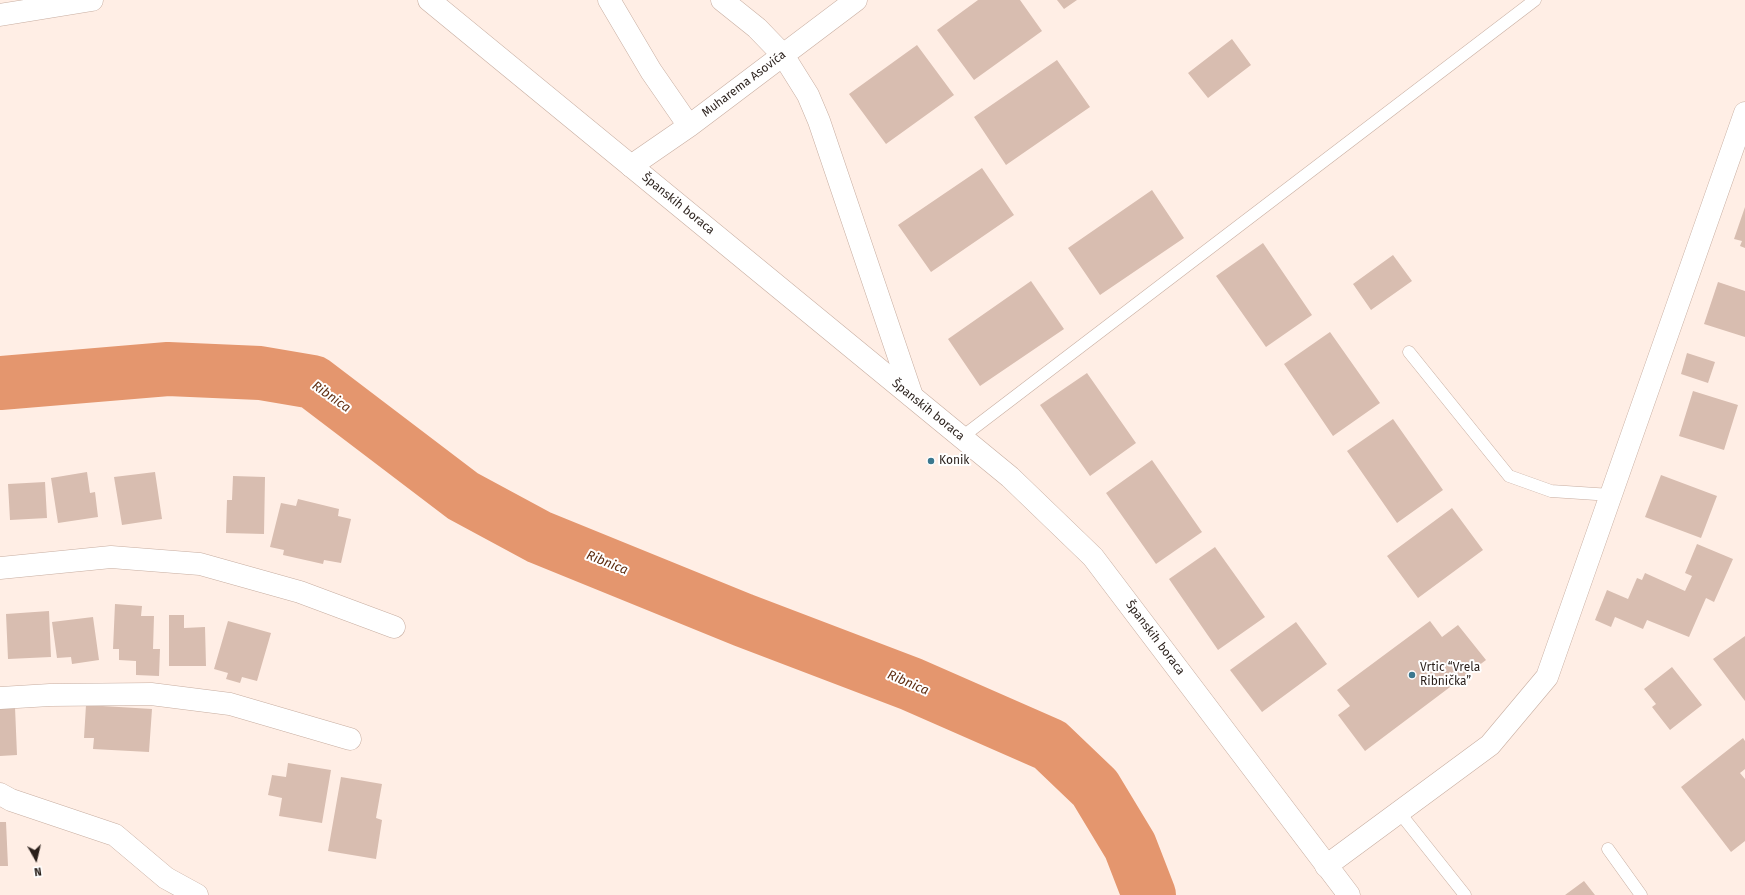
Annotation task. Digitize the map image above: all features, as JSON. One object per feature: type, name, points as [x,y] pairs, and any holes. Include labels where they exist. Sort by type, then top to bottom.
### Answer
[{"type":"street","points":[[0,15],[92,0]]},
{"type":"street","name":"Španskih boraca","points":[[429,0],[1010,477],[1093,557],[1348,895]]},
{"type":"street","points":[[609,0],[651,71],[689,126]]},
{"type":"street","points":[[722,0],[757,28],[783,55],[808,95],[819,121],[912,396]]},
{"type":"street","name":"Muharema Asovića","points":[[631,166],[689,126],[856,0]]},
{"type":"street","points":[[1326,866],[1490,745],[1547,677],[1745,114]]},
{"type":"street","points":[[0,568],[111,557],[200,564],[300,592],[394,627]]},
{"type":"street","points":[[0,698],[50,695],[151,694],[230,704],[350,739]]},
{"type":"street","points":[[0,794],[11,800],[115,835],[166,878],[197,895]]},
{"type":"lane","points":[[962,437],[1535,0]]},
{"type":"lane","points":[[1409,352],[1509,476],[1551,491],[1611,495]]},
{"type":"lane","points":[[1399,812],[1465,895]]},
{"type":"lane","points":[[1608,849],[1641,895]]},
{"type":"building","points":[[978,0],[1020,0],[1042,31],[974,80],[937,30]]},
{"type":"building","points":[[1057,0],[1077,0],[1064,9]]},
{"type":"building","points":[[1232,39],[1251,65],[1208,98],[1188,73]]},
{"type":"building","points":[[917,45],[954,95],[886,144],[849,94]]},
{"type":"building","points":[[1057,60],[1090,107],[1006,165],[974,117]]},
{"type":"building","points":[[982,168],[1014,215],[931,272],[898,225]]},
{"type":"building","points":[[1152,190],[1184,238],[1100,295],[1068,248]]},
{"type":"building","points":[[1745,207],[1745,248],[1740,246],[1742,241],[1734,239]]},
{"type":"building","points":[[1263,243],[1312,315],[1266,347],[1216,276]]},
{"type":"building","points":[[1393,255],[1412,281],[1371,310],[1353,284]]},
{"type":"building","points":[[1031,281],[1064,329],[980,386],[948,339]]},
{"type":"building","points":[[1718,282],[1745,291],[1745,337],[1704,324]]},
{"type":"building","points":[[1330,332],[1380,403],[1333,436],[1284,364]]},
{"type":"building","points":[[1687,353],[1715,362],[1708,383],[1681,374]]},
{"type":"building","points":[[1087,373],[1136,443],[1090,476],[1040,405]]},
{"type":"building","points":[[1693,391],[1738,405],[1724,450],[1679,436]]},
{"type":"building","points":[[1393,419],[1443,490],[1397,523],[1347,451]]},
{"type":"building","points":[[1152,460],[1202,532],[1156,564],[1106,493]]},
{"type":"building","points":[[87,472],[90,493],[95,492],[98,517],[58,523],[51,478]]},
{"type":"building","points":[[155,472],[162,519],[122,525],[114,477]]},
{"type":"building","points":[[1661,475],[1717,496],[1701,538],[1645,517]]},
{"type":"building","points":[[233,476],[265,477],[264,534],[226,533],[227,500],[232,500]]},
{"type":"building","points":[[45,482],[47,518],[10,520],[8,484]]},
{"type":"building","points":[[298,499],[339,509],[338,516],[351,519],[341,563],[324,560],[323,564],[283,555],[284,550],[270,547],[281,503],[296,506]]},
{"type":"building","points":[[1452,508],[1483,550],[1418,598],[1387,556]]},
{"type":"building","points":[[1697,544],[1733,559],[1714,602],[1706,598],[1689,637],[1647,620],[1643,629],[1615,617],[1611,627],[1595,620],[1607,590],[1628,599],[1637,578],[1642,580],[1645,573],[1685,591],[1692,576],[1685,573]]},
{"type":"building","points":[[1215,547],[1265,617],[1218,650],[1169,579]]},
{"type":"building","points":[[115,604],[142,606],[141,616],[154,616],[153,649],[160,649],[159,676],[136,675],[136,661],[119,660],[119,649],[113,649]]},
{"type":"building","points":[[49,611],[51,657],[8,659],[6,614]]},
{"type":"building","points":[[169,615],[184,615],[184,628],[205,627],[206,666],[169,666]]},
{"type":"building","points":[[93,617],[99,660],[72,664],[71,657],[57,658],[52,622]]},
{"type":"building","points":[[228,621],[271,633],[257,681],[242,677],[240,683],[226,679],[228,673],[214,669]]},
{"type":"building","name":"Vrtic “Vrela Ribnička”","points":[[1430,621],[1442,637],[1458,625],[1486,660],[1365,751],[1338,715],[1350,706],[1337,690]]},
{"type":"building","points":[[1296,622],[1327,664],[1262,712],[1230,670]]},
{"type":"building","points":[[1745,636],[1745,701],[1713,659]]},
{"type":"building","points":[[1672,667],[1702,705],[1670,730],[1652,707],[1656,704],[1644,689]]},
{"type":"building","points":[[86,705],[152,709],[149,752],[93,749],[94,738],[84,738]]},
{"type":"building","points":[[15,707],[17,755],[0,756],[0,708]]},
{"type":"building","points":[[1743,738],[1745,741],[1745,769],[1740,773],[1745,779],[1745,841],[1731,852],[1681,787]]},
{"type":"building","points":[[288,763],[331,770],[322,823],[279,816],[282,798],[268,795],[272,775],[286,777]]},
{"type":"building","points":[[341,777],[382,784],[376,818],[382,820],[376,859],[328,851]]},
{"type":"building","points":[[0,822],[6,822],[8,866],[0,866]]},
{"type":"building","points":[[1584,881],[1595,895],[1565,895]]},
{"type":"waterway","name":"Ribnica","points":[[0,383],[168,369],[260,373],[313,382],[463,496],[539,537],[743,620],[911,684],[1050,745],[1095,788],[1130,846],[1149,895]]},
{"type":"place","name":"Konik","points":[[931,461]]},
{"type":"place","name":"Vrtic “Vrela Ribnička”","points":[[1412,675]]}]
